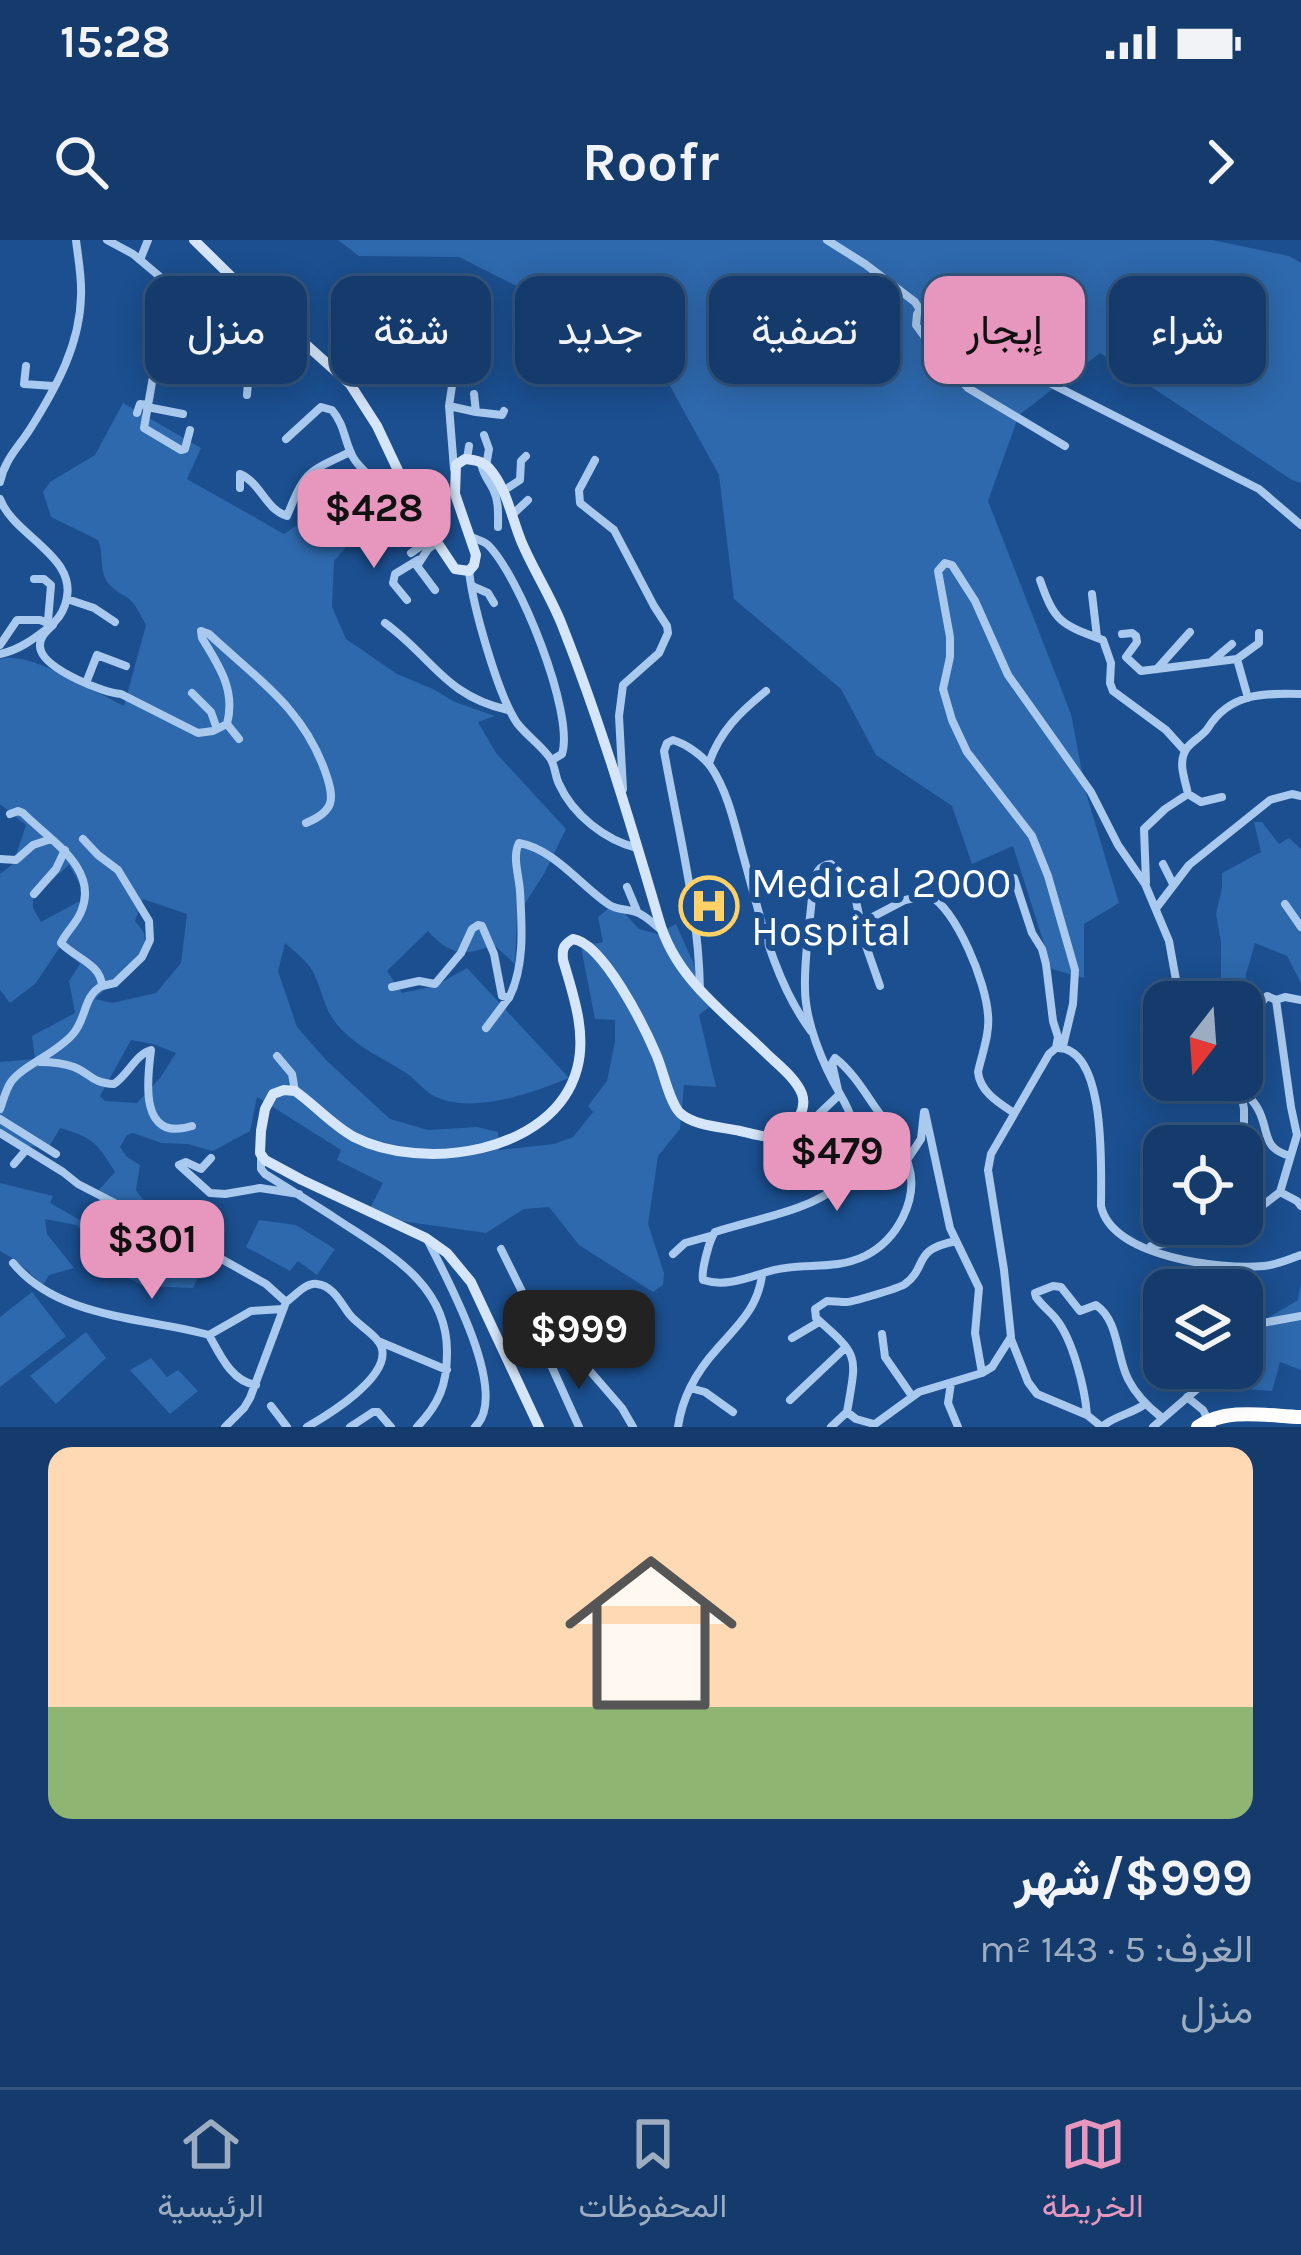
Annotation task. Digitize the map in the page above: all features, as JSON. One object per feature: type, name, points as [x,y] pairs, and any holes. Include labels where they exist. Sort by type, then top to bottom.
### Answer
[{"type":"highway","points":[[1206,1424],[1229,1414],[1301,1417]]},
{"type":"street","points":[[0,482],[12,451],[30,430],[63,370],[79,326],[76,240]]},
{"type":"street","points":[[107,240],[165,281],[144,428],[177,449],[185,449],[190,430]]},
{"type":"street","points":[[140,260],[148,240]]},
{"type":"street","points":[[194,240],[231,276]]},
{"type":"street","points":[[826,240],[866,264],[920,310]]},
{"type":"street","points":[[1065,446],[968,388],[916,325],[922,307],[1024,370],[1259,489],[1301,525]]},
{"type":"street","points":[[307,345],[350,384],[433,540],[455,569],[469,571]]},
{"type":"street","points":[[26,366],[25,384],[53,386]]},
{"type":"street","points":[[247,394],[248,384]]},
{"type":"street","points":[[451,384],[455,494],[476,555],[469,571],[470,586],[509,710],[552,760],[562,791],[579,812],[614,841],[638,848]]},
{"type":"street","points":[[474,394],[476,412]]},
{"type":"street","points":[[137,412],[140,404],[183,415]]},
{"type":"street","points":[[449,406],[502,415],[504,411]]},
{"type":"street","points":[[286,439],[317,410],[328,407],[343,426],[350,452],[383,492],[390,513],[418,538],[433,540]]},
{"type":"street","points":[[484,435],[489,449],[482,474],[492,486],[498,526]]},
{"type":"street","points":[[240,488],[240,474],[252,481],[272,508],[287,516],[308,472],[350,452]]},
{"type":"street","points":[[454,477],[456,465],[468,452],[484,464],[502,491],[563,628],[661,930],[676,959],[700,992],[777,1064],[803,1097],[795,1123],[772,1137]]},
{"type":"street","points":[[502,491],[520,480],[521,461],[526,456]]},
{"type":"street","points":[[596,460],[577,494],[580,503],[614,530],[668,633],[658,653],[623,685],[619,716],[623,803]]},
{"type":"street","points":[[0,499],[8,516],[63,571],[67,599],[42,636],[44,657]]},
{"type":"street","points":[[512,515],[528,500]]},
{"type":"street","points":[[471,537],[487,544],[535,624],[563,728],[564,750],[552,760]]},
{"type":"street","points":[[407,600],[393,583],[395,574],[433,540]]},
{"type":"street","points":[[415,556],[435,590]]},
{"type":"street","points":[[1145,1404],[1102,1427],[1087,1415],[1037,1394],[1018,1362],[1011,1337],[988,1170],[991,1154],[1049,1054],[1060,1047],[1073,1004],[1075,970],[1032,836],[967,752],[952,720],[943,689],[950,637],[938,571],[941,564],[952,565],[969,590],[1003,666],[1090,792],[1145,884],[1157,908],[1177,981]]},
{"type":"street","points":[[34,579],[51,585],[50,623]]},
{"type":"street","points":[[1040,580],[1060,623],[1103,640],[1113,691],[1166,730],[1185,751]]},
{"type":"street","points":[[470,586],[488,593],[494,603]]},
{"type":"street","points":[[1092,594],[1097,639]]},
{"type":"street","points":[[67,599],[116,622]]},
{"type":"street","points":[[32,620],[48,608]]},
{"type":"street","points":[[0,645],[17,620],[50,623]]},
{"type":"street","points":[[0,654],[25,644],[50,623]]},
{"type":"street","points":[[386,623],[462,693],[509,710]]},
{"type":"street","points":[[239,739],[227,724],[230,693],[201,631],[278,694],[312,740],[330,788],[331,806],[306,823]]},
{"type":"street","points":[[1156,670],[1190,632]]},
{"type":"street","points":[[1122,634],[1136,636],[1126,657],[1141,671],[1238,659],[1258,643],[1259,633]]},
{"type":"street","points":[[25,644],[62,671],[122,694],[199,733],[227,724]]},
{"type":"street","points":[[1211,662],[1232,644]]},
{"type":"street","points":[[86,682],[97,655],[125,667]]},
{"type":"street","points":[[1238,659],[1248,698]]},
{"type":"street","points":[[709,763],[721,734],[766,691]]},
{"type":"street","points":[[192,693],[211,712],[217,730]]},
{"type":"street","points":[[1222,797],[1201,802],[1188,794],[1182,768],[1185,751],[1208,730],[1216,715],[1235,702],[1301,694]]},
{"type":"street","points":[[700,992],[686,860],[664,758],[669,741],[678,741],[709,763],[730,810],[773,959],[793,1004],[816,1037]]},
{"type":"street","points":[[1145,884],[1144,830],[1188,794]]},
{"type":"street","points":[[1157,908],[1204,851],[1270,800],[1301,796]]},
{"type":"street","points":[[10,814],[22,813],[52,838],[83,881],[86,897],[79,918],[61,944],[99,972],[103,986]]},
{"type":"street","points":[[0,859],[16,860],[40,841],[52,838]]},
{"type":"street","points":[[0,1109],[10,1083],[78,1029],[89,994],[115,983],[142,957],[151,933],[123,877],[83,839]]},
{"type":"street","points":[[486,1028],[518,979],[520,886],[514,853],[519,843],[572,873],[610,906],[638,912],[661,930]]},
{"type":"street","points":[[34,894],[65,850]]},
{"type":"street","points":[[673,1254],[685,1243],[719,1230],[814,1201],[847,1178],[856,1162],[854,1118],[839,1092],[806,1005],[813,884],[821,867],[832,864],[856,901],[880,986]]},
{"type":"street","points":[[1163,864],[1173,884]]},
{"type":"street","points":[[1014,878],[1042,949],[1060,1047]]},
{"type":"street","points":[[628,887],[638,912]]},
{"type":"street","points":[[861,923],[913,898],[928,895],[941,904],[967,948],[986,997],[989,1018],[979,1080],[1015,1113]]},
{"type":"street","points":[[1285,904],[1301,927]]},
{"type":"street","points":[[392,987],[419,981],[435,984],[478,925],[489,938],[502,996],[508,999]]},
{"type":"street","points":[[417,1427],[436,1406],[445,1385],[447,1342],[441,1313],[413,1273],[375,1242],[265,1174],[260,1153],[268,1100],[280,1091],[295,1091],[353,1136],[392,1150],[479,1150],[526,1132],[563,1100],[578,1066],[578,1021],[562,950],[566,943],[579,939],[603,963],[643,1025],[682,1115],[786,1140],[795,1137],[839,1092]]},
{"type":"street","points":[[1263,999],[1301,1000]]},
{"type":"street","points":[[1263,1204],[1280,1192],[1299,1134],[1276,1000]]},
{"type":"street","points":[[1060,1047],[1080,1056],[1096,1096],[1102,1213],[1112,1228],[1145,1247],[1206,1265],[1267,1266],[1301,1256]]},
{"type":"street","points":[[39,1062],[68,1065],[93,1080],[113,1084],[141,1054],[151,1050],[146,1095],[156,1118],[180,1130],[192,1126]]},
{"type":"street","points":[[277,1056],[292,1074],[295,1091]]},
{"type":"street","points":[[711,1235],[701,1274],[709,1283],[762,1276],[770,1270],[844,1263],[888,1240],[909,1198],[907,1160],[870,1099],[835,1058],[839,1092]]},
{"type":"street","points":[[1252,1101],[1266,1139],[1290,1156]]},
{"type":"street","points":[[907,1160],[921,1138],[925,1112],[946,1215],[979,1288],[974,1333],[982,1373]]},
{"type":"street","points":[[0,1119],[56,1154]]},
{"type":"street","points":[[0,1133],[108,1200],[266,1284],[285,1306]]},
{"type":"street","points":[[14,1164],[26,1150]]},
{"type":"street","points":[[260,1153],[270,1163],[427,1238],[447,1253],[471,1282],[539,1427]]},
{"type":"street","points":[[212,1158],[201,1169],[186,1162],[179,1165],[216,1194],[249,1188],[301,1193]]},
{"type":"street","points":[[1280,1192],[1301,1206]]},
{"type":"street","points":[[106,1213],[102,1204],[108,1200]]},
{"type":"street","points":[[427,1238],[476,1346],[486,1409],[475,1427]]},
{"type":"street","points":[[830,1427],[847,1412],[854,1362],[835,1333],[814,1313],[826,1300],[849,1302],[904,1285],[929,1250],[956,1241]]},
{"type":"street","points":[[1145,1247],[1158,1245]]},
{"type":"street","points":[[501,1249],[548,1342],[551,1364],[579,1427]]},
{"type":"street","points":[[13,1263],[44,1289],[89,1310],[208,1335],[251,1311],[285,1306]]},
{"type":"street","points":[[678,1427],[689,1388],[713,1353],[748,1316],[762,1276]]},
{"type":"street","points":[[225,1427],[244,1408],[256,1385],[285,1306],[308,1285],[322,1285],[334,1293],[378,1341],[447,1370]]},
{"type":"street","points":[[1087,1415],[1065,1334],[1036,1298],[1035,1293],[1053,1286],[1061,1287],[1080,1311],[1096,1305],[1105,1312],[1125,1374],[1145,1404],[1161,1417]]},
{"type":"street","points":[[1263,1323],[1301,1316]]},
{"type":"street","points":[[791,1338],[819,1322]]},
{"type":"street","points":[[883,1334],[885,1358],[912,1396]]},
{"type":"street","points":[[208,1335],[238,1378],[256,1385]]},
{"type":"street","points":[[847,1412],[876,1426],[912,1396],[982,1373],[1011,1337]]},
{"type":"street","points":[[307,1427],[340,1407],[374,1375],[383,1355],[378,1341]]},
{"type":"street","points":[[548,1342],[572,1349],[633,1427]]},
{"type":"street","points":[[790,1400],[846,1347]]},
{"type":"street","points":[[951,1382],[948,1397],[958,1427]]},
{"type":"street","points":[[689,1388],[705,1392],[734,1412]]},
{"type":"street","points":[[1153,1427],[1194,1389]]},
{"type":"street","points":[[1187,1397],[1206,1424]]},
{"type":"street","points":[[271,1406],[287,1427]]},
{"type":"street","points":[[350,1427],[378,1412],[391,1427]]},
{"type":"shaded area","points":[[338,240],[1212,240],[1289,256],[1301,263],[1301,483],[1147,384],[1266,384],[1266,276],[1109,276],[1109,359],[1100,353],[1085,364],[1085,276],[924,276],[924,384],[1060,384],[1019,415],[988,501],[1071,714],[1086,793],[1119,903],[1084,924],[1084,978],[1052,969],[1013,846],[972,864],[952,806],[876,755],[841,689],[734,599],[719,475],[669,384],[685,384],[685,276],[515,276],[515,285],[459,257],[359,256]]},
{"type":"shaded area","points":[[123,403],[201,448],[187,479],[284,534],[307,518],[303,496],[312,471],[323,471],[333,493],[349,502],[359,500],[371,519],[334,561],[332,607],[346,639],[397,674],[495,716],[478,722],[496,753],[566,829],[517,916],[515,964],[494,945],[458,952],[428,931],[387,971],[402,993],[435,986],[467,968],[569,1078],[520,1096],[482,1103],[432,1095],[341,1029],[312,970],[285,943],[278,971],[297,1027],[390,1119],[428,1130],[477,1127],[498,1132],[499,1150],[554,1144],[573,1137],[593,1112],[588,1106],[607,1081],[615,1041],[615,1020],[595,1019],[581,947],[603,942],[598,917],[615,903],[639,929],[658,934],[676,924],[712,1005],[699,1015],[716,1087],[684,1085],[680,1129],[658,1156],[648,1224],[664,1273],[663,1285],[653,1292],[579,1245],[549,1207],[524,1209],[486,1233],[366,1216],[383,1183],[337,1160],[341,1150],[257,1097],[250,1131],[213,1151],[133,1133],[120,1147],[140,1165],[136,1190],[148,1203],[195,1210],[225,1230],[215,1251],[97,1192],[115,1172],[88,1139],[60,1128],[49,1147],[23,1146],[0,1130],[0,1062],[35,1059],[32,1036],[75,1013],[69,981],[80,964],[60,947],[35,984],[10,1003],[0,990],[0,874],[13,864],[26,825],[0,804],[0,659],[45,666],[124,706],[146,625],[132,602],[106,580],[98,540],[51,517],[43,492],[50,482],[95,455]],"holes":[[[69,865],[87,897],[41,922],[33,897]],[[143,899],[187,914],[181,963],[156,993],[112,1003],[95,999],[139,954],[145,938],[135,921]],[[131,1040],[176,1053],[137,1103],[105,1101],[100,1096]]]},
{"type":"shaded area","points":[[1254,822],[1262,822],[1279,844],[1289,838],[1301,849],[1301,983],[1287,956],[1255,943],[1247,981],[1221,981],[1216,914],[1222,873],[1261,852]]},
{"type":"shaded area","points":[[0,1183],[53,1196],[50,1203],[131,1249],[141,1264],[159,1262],[200,1273],[193,1288],[144,1286],[128,1278],[113,1256],[76,1225],[45,1219],[47,1234],[74,1268],[49,1275],[43,1285],[0,1251]]},
{"type":"shaded area","points":[[259,1220],[296,1225],[335,1249],[317,1275],[298,1261],[290,1271],[246,1247]]},
{"type":"shaded area","points":[[1301,1283],[1301,1370],[1280,1362],[1272,1391],[1245,1389],[1263,1389],[1263,1321],[1298,1300]]},
{"type":"shaded area","points":[[32,1292],[66,1336],[0,1387],[0,1317]]},
{"type":"shaded area","points":[[86,1332],[106,1358],[56,1404],[30,1376]]},
{"type":"shaded area","points":[[151,1358],[167,1377],[178,1370],[198,1391],[170,1414],[130,1370]]},
{"type":"place","name":"Medical 2000 Hospital","points":[[709,906]]}]
